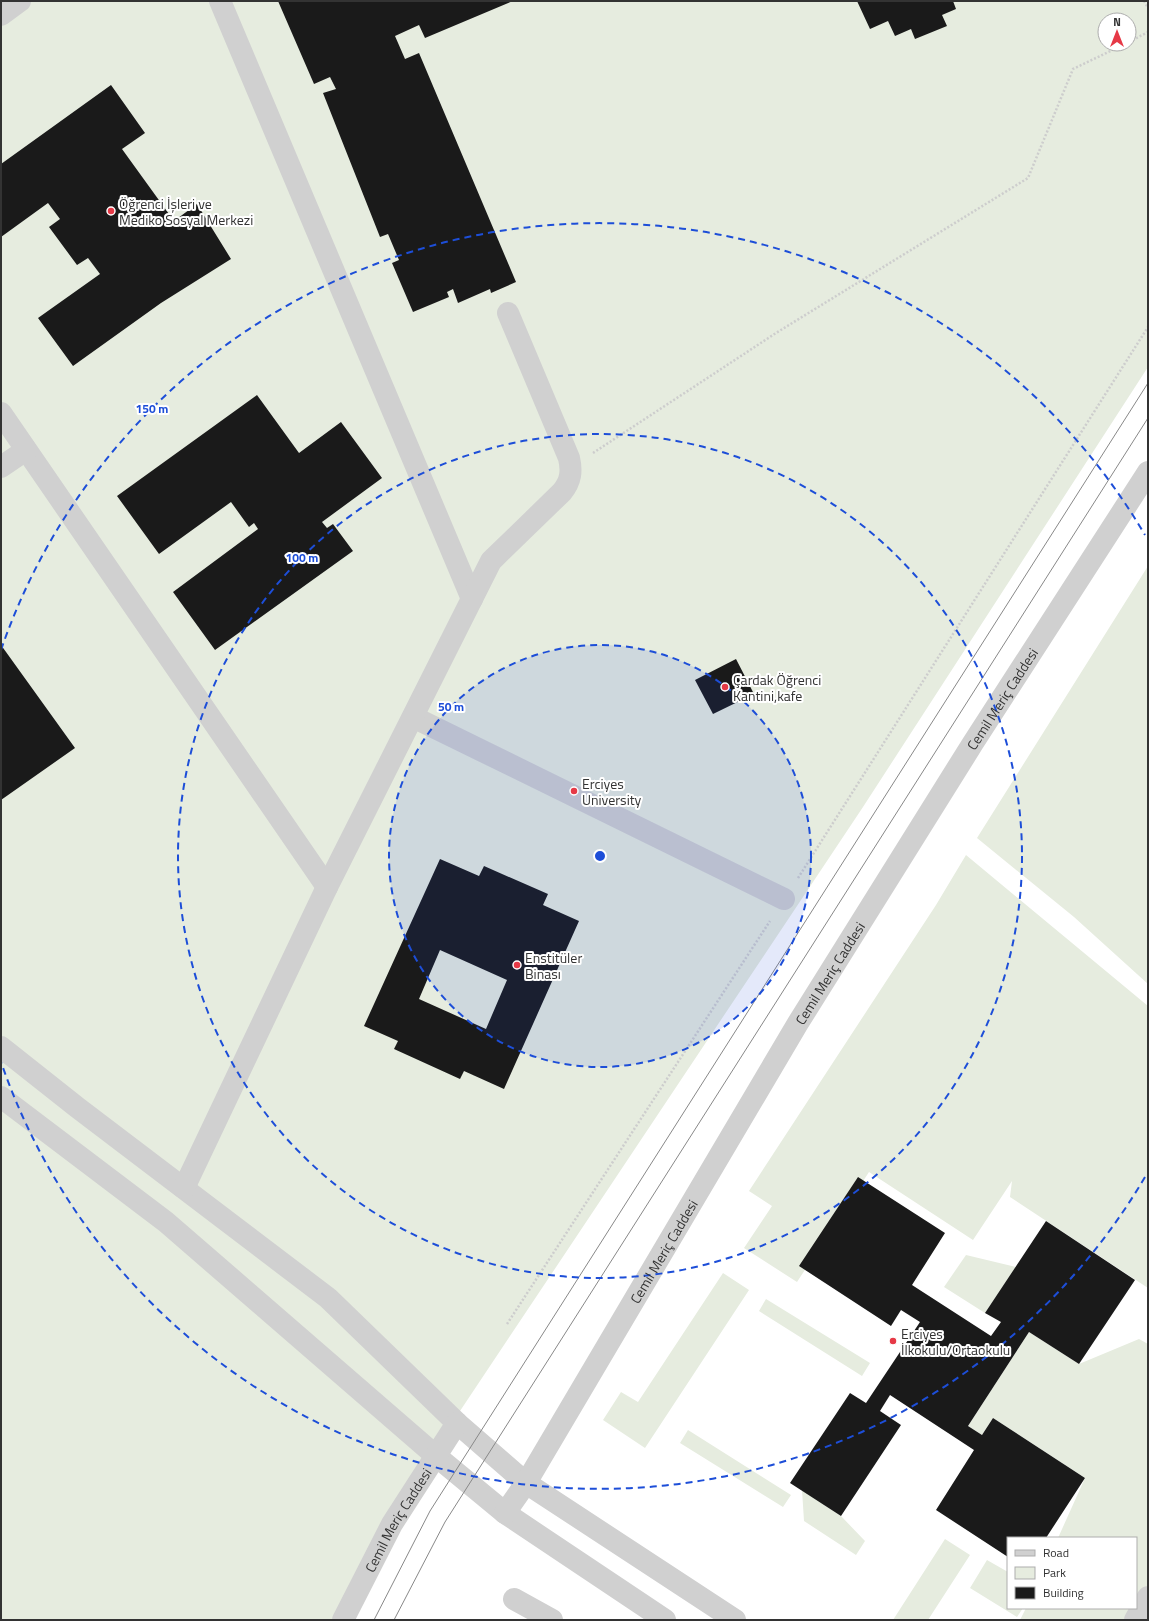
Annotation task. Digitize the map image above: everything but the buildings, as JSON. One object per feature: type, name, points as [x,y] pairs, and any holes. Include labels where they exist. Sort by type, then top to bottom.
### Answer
[{"type":"street","points":[[1,15],[20,1]]},
{"type":"street","points":[[220,1],[472,599]]},
{"type":"street","points":[[184,1188],[327,887],[491,561],[562,492],[570,478],[571,468],[569,458],[508,313]]},
{"type":"street","points":[[1,413],[327,887]]},
{"type":"street","points":[[1,467],[26,450]]},
{"type":"street","name":"Cemil Meriç Caddesi","points":[[505,1513],[526,1483],[798,1023],[973,743],[1148,472]]},
{"type":"street","points":[[413,717],[784,899]]},
{"type":"street","points":[[1,1047],[328,1298],[457,1423],[526,1483],[735,1620]]},
{"type":"street","points":[[1,1097],[166,1222],[436,1456],[505,1513],[665,1620]]},
{"type":"street","name":"Cemil Meriç Caddesi","points":[[343,1620],[392,1524],[457,1423]]},
{"type":"street","points":[[1135,1620],[1148,1597]]},
{"type":"street","points":[[514,1599],[552,1620]]},
{"type":"path","points":[[1144,1],[1148,8]]},
{"type":"path","points":[[1137,38],[1148,32]]},
{"type":"path","points":[[571,468],[776,332],[1028,178],[1073,69],[1108,52]]},
{"type":"path","points":[[506,1324],[784,899],[1148,327]]},
{"type":"green space","name":"Erciyes University","points":[[28,1],[1148,1],[1148,367],[863,807],[422,1468],[340,1620],[1,1620],[1,20]]},
{"type":"green space","points":[[1148,566],[1148,984],[1074,917],[977,838]]},
{"type":"green space","points":[[966,855],[1148,1006],[1148,1288],[1010,1197],[1012,1181],[973,1240],[869,1172],[797,1282],[744,1248],[772,1206],[749,1191],[936,905]]},
{"type":"green space","points":[[966,1255],[1016,1267],[985,1313],[944,1287]]},
{"type":"green space","points":[[723,1273],[749,1290],[645,1448],[603,1420],[621,1392],[638,1402]]},
{"type":"green space","points":[[766,1299],[870,1363],[862,1376],[759,1311]]},
{"type":"green space","points":[[1029,1332],[1079,1364],[1139,1339],[1148,1344],[1148,1615],[1145,1620],[1020,1620],[1026,1609],[1137,1609],[1137,1537],[1058,1537],[1085,1478],[993,1418],[982,1435],[968,1426]]},
{"type":"green space","points":[[688,1430],[791,1495],[783,1507],[680,1443]]},
{"type":"green space","points":[[802,1490],[841,1516],[865,1541],[856,1555],[804,1521]]},
{"type":"green space","points":[[945,1539],[970,1555],[928,1620],[893,1620]]},
{"type":"green space","points":[[987,1560],[1007,1571],[1007,1609],[1022,1609],[1017,1617],[970,1588]]},
{"type":"tram line","points":[[374,1620],[430,1511],[1148,383]]},
{"type":"tram line","points":[[394,1620],[445,1522],[1148,418]]},
{"type":"place","name":"Öğrenci İşleri ve Mediko Sosyal Merkezi","points":[[111,211]]},
{"type":"place","name":"Çardak Öğrenci Kantini,kafe","points":[[725,687]]},
{"type":"place","name":"Erciyes University","points":[[574,791]]},
{"type":"place","name":"Enstitüler Binası","points":[[517,965]]},
{"type":"place","name":"Erciyes İlkokulu/Ortaokulu","points":[[893,1341]]}]
